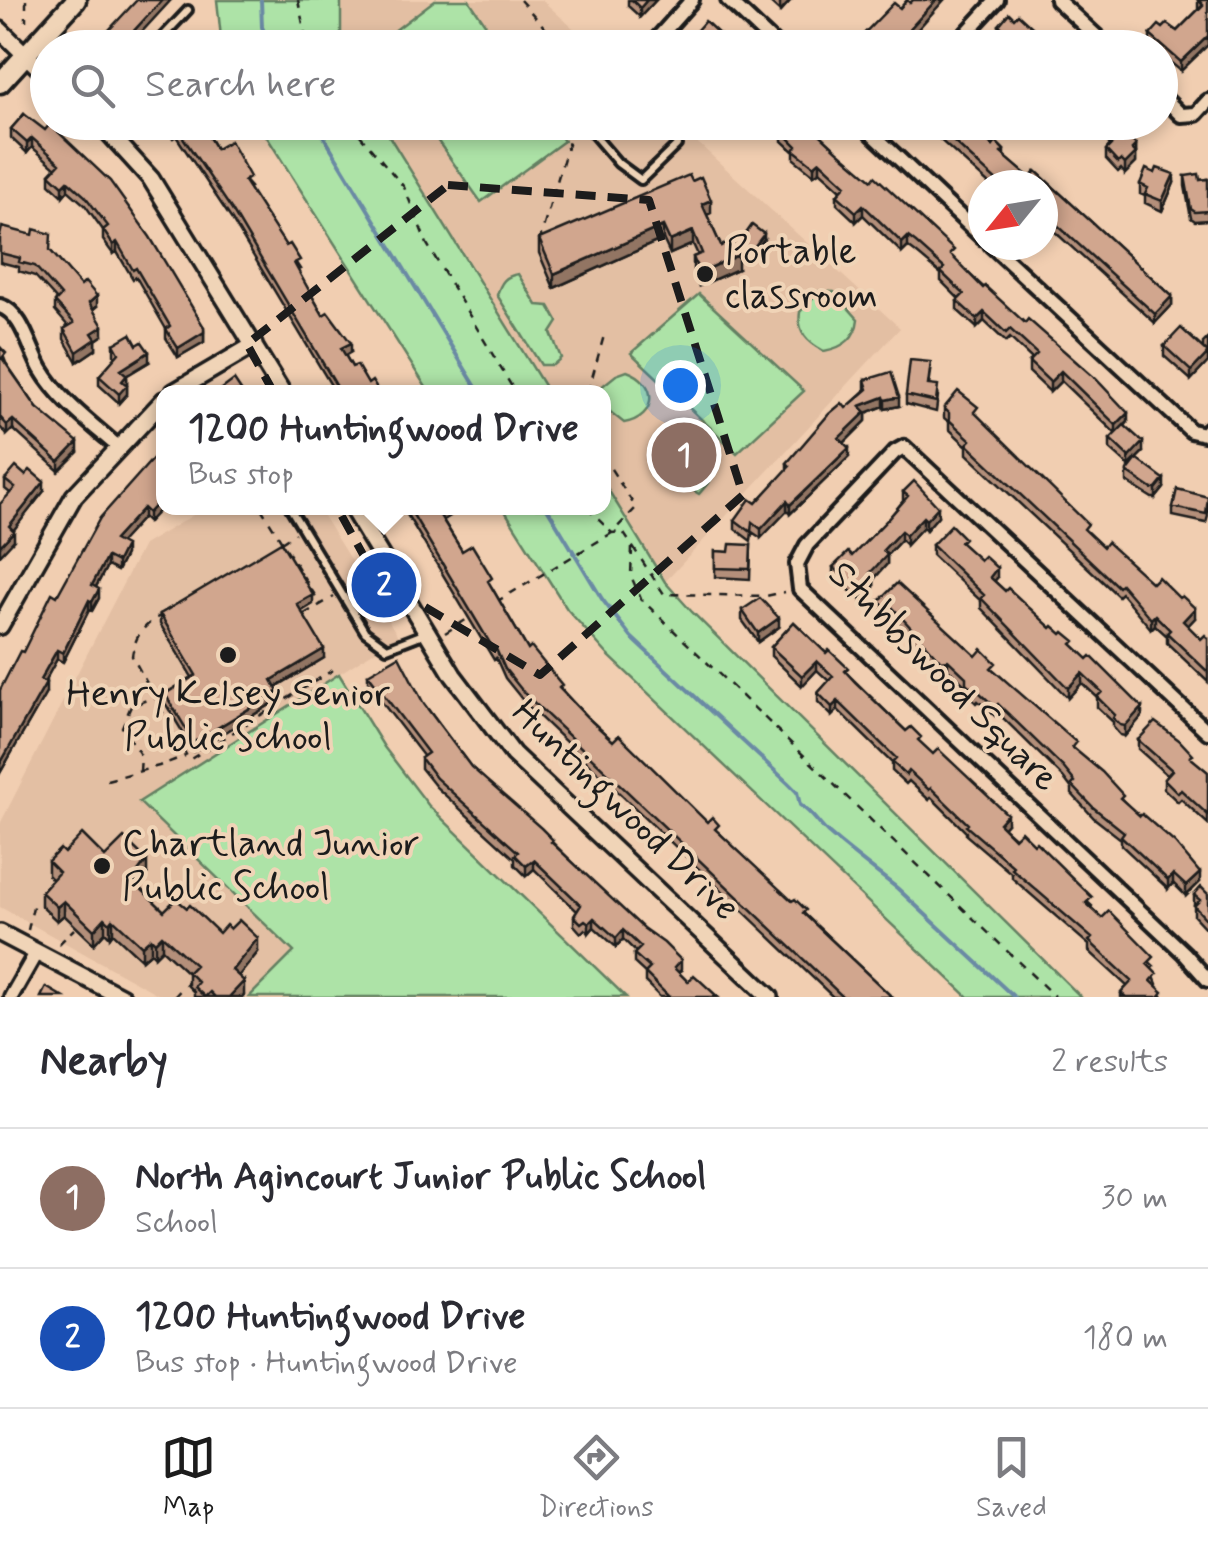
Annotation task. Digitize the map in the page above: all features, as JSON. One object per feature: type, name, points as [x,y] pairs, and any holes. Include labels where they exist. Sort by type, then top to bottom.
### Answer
[{"type":"main road","points":[[48,30],[76,0]]},
{"type":"main road","points":[[0,83],[30,50]]},
{"type":"street","points":[[665,30],[692,0]]},
{"type":"street","points":[[728,0],[760,30]]},
{"type":"street","points":[[970,30],[997,0]]},
{"type":"street","points":[[1057,0],[1090,30]]},
{"type":"street","points":[[0,30],[30,58]]},
{"type":"street","points":[[1178,112],[1196,114],[1208,101]]},
{"type":"street","points":[[115,140],[152,180],[278,385]]},
{"type":"street","points":[[879,140],[968,224]]},
{"type":"street","points":[[1007,260],[1191,431],[1206,431]]},
{"type":"street","points":[[0,306],[12,312],[44,374],[61,395],[118,448]]},
{"type":"street","points":[[186,385],[254,345]]},
{"type":"street","points":[[0,626],[64,510],[156,408]]},
{"type":"street","name":"Stubbswood Square","points":[[1208,732],[904,448],[895,452],[806,544],[796,564],[800,589],[1171,940],[1208,980]]},
{"type":"street","name":"Huntingwood Drive","points":[[357,515],[435,633],[478,712],[513,754],[770,997]]},
{"type":"street","points":[[0,933],[122,997]]},
{"type":"street","points":[[11,997],[36,953]]},
{"type":"lane","points":[[169,30],[188,10]]},
{"type":"lane","points":[[599,140],[641,180],[677,145],[676,140]]},
{"type":"lane","points":[[294,515],[365,632],[387,648],[435,633]]},
{"type":"path","points":[[26,0],[26,20]]},
{"type":"path","points":[[298,0],[304,30]]},
{"type":"path","points":[[520,0],[549,30]]},
{"type":"path","points":[[365,140],[404,187],[427,244],[510,385]]},
{"type":"path","points":[[538,242],[569,140]]},
{"type":"path","points":[[590,385],[604,332]]},
{"type":"path","points":[[435,633],[612,533],[636,508],[611,469]]},
{"type":"path","points":[[265,515],[320,605]]},
{"type":"path","points":[[594,515],[612,533]]},
{"type":"path","points":[[282,541],[296,532]]},
{"type":"path","points":[[612,533],[623,532],[664,594],[766,596],[800,589]]},
{"type":"path","points":[[632,548],[631,576],[642,599],[1055,997]]},
{"type":"path","points":[[164,613],[149,622],[134,639],[132,656],[189,760],[333,670]]},
{"type":"path","points":[[140,771],[141,756],[122,727],[131,706],[153,698]]},
{"type":"path","points":[[107,780],[186,755]]},
{"type":"path","points":[[26,936],[34,902]]},
{"type":"path","points":[[59,944],[74,929]]},
{"type":"path","points":[[174,997],[190,980]]},
{"type":"highlighted area","points":[[448,185],[649,200],[743,495],[540,675],[376,578],[247,344]]},
{"type":"shaded area","points":[[341,0],[542,0],[575,30],[341,30]]},
{"type":"shaded area","points":[[392,140],[695,140],[900,328],[665,582],[611,494],[611,385],[544,385]]},
{"type":"shaded area","points":[[193,515],[322,515],[398,636],[139,802],[294,952],[249,997],[163,997],[0,907],[0,824],[143,545]]},
{"type":"green space","points":[[217,0],[341,0],[341,30],[220,30]]},
{"type":"green space","points":[[435,0],[469,0],[489,30],[395,30]]},
{"type":"green space","points":[[269,140],[392,140],[544,385],[425,385]]},
{"type":"green space","points":[[437,140],[563,140],[564,141],[481,202]]},
{"type":"green space","points":[[518,274],[537,305],[549,306],[558,322],[551,333],[561,358],[553,365],[541,365],[497,295],[504,280]]},
{"type":"green space","points":[[819,291],[834,292],[858,319],[847,341],[824,351],[804,336],[799,319],[800,312]]},
{"type":"green space","points":[[699,294],[804,391],[737,453],[631,353]]},
{"type":"green space","points":[[627,371],[645,383],[649,391],[648,407],[643,414],[624,423],[611,413],[611,385],[604,385]]},
{"type":"green space","points":[[700,438],[715,453],[718,465],[699,494],[682,480],[675,461],[678,445]]},
{"type":"green space","points":[[611,494],[665,582],[692,612],[1081,997],[968,997],[608,655],[567,609],[507,515],[611,515]]},
{"type":"green space","points":[[339,674],[384,747],[429,806],[626,997],[249,997],[294,952],[139,802]]},
{"type":"building","points":[[137,0],[162,0],[134,30],[109,30]]},
{"type":"building","points":[[907,0],[936,0],[908,30],[868,30],[894,3],[900,8]]},
{"type":"building","points":[[1198,0],[1208,0],[1208,36],[1181,62],[1178,30],[1203,5]]},
{"type":"building","points":[[1009,13],[1014,18],[1018,14],[1035,30],[1003,30],[999,25]]},
{"type":"building","points":[[705,21],[715,30],[697,30]]},
{"type":"building","points":[[1167,24],[1176,30],[1154,30],[1159,25],[1163,28]]},
{"type":"building","points":[[24,114],[30,119],[30,140],[27,143],[11,129]]},
{"type":"building","points":[[34,140],[67,140],[110,181],[150,237],[204,332],[178,348],[166,329],[170,326],[136,268],[133,270],[117,242],[113,245],[103,230],[108,226],[85,196],[68,181],[63,186],[50,174],[60,163]]},
{"type":"building","points":[[185,140],[211,140],[216,149],[230,141],[250,177],[244,181],[286,246],[290,244],[300,260],[294,263],[323,315],[328,312],[351,343],[341,348],[352,367],[357,365],[368,384],[372,381],[375,385],[336,385],[232,210]]},
{"type":"building","points":[[791,140],[826,140],[872,180],[875,176],[954,250],[950,254],[983,288],[1025,323],[1028,319],[1128,413],[1116,425],[1061,371],[1050,382],[1029,362],[1037,354],[984,312],[977,319],[957,301],[964,294],[941,272],[944,268],[908,237],[902,243],[863,205],[856,212],[837,195],[846,185],[820,161],[814,166],[794,150],[797,146]]},
{"type":"building","points":[[952,140],[987,140],[993,146],[996,142],[1004,150],[1001,153],[1021,170],[985,170]]},
{"type":"building","points":[[1131,140],[1136,145],[1132,149],[1136,153],[1125,164],[1121,160],[1118,163],[1106,150],[1115,141]]},
{"type":"building","points":[[1157,168],[1174,174],[1162,201],[1145,194],[1148,188],[1140,184],[1146,169],[1155,173]]},
{"type":"building","points":[[1199,174],[1200,180],[1208,179],[1208,211],[1195,212],[1191,209],[1185,176]]},
{"type":"building","points":[[689,175],[692,181],[701,177],[711,200],[702,204],[721,246],[731,241],[738,255],[699,273],[693,257],[702,253],[693,231],[670,241],[663,226],[554,274],[539,239]]},
{"type":"building","points":[[1058,191],[1172,296],[1155,314],[1058,226]]},
{"type":"building","name":"Portable classroom","points":[[752,225],[764,234],[751,251],[740,242]]},
{"type":"building","points":[[2,227],[33,235],[34,229],[51,234],[50,250],[81,286],[85,282],[97,296],[89,303],[103,326],[92,333],[96,339],[77,352],[64,329],[74,323],[55,302],[61,296],[35,266],[0,253]]},
{"type":"building","points":[[1181,328],[1208,353],[1191,371],[1164,346]]},
{"type":"building","points":[[131,334],[137,345],[142,342],[149,352],[121,370],[127,375],[122,381],[127,385],[119,394],[99,376],[119,353],[114,344]]},
{"type":"building","points":[[0,347],[6,353],[2,358],[37,408],[78,442],[59,462],[13,420],[7,425],[0,417]]},
{"type":"building","points":[[910,360],[931,362],[928,385],[938,386],[936,402],[906,395]]},
{"type":"building","points":[[891,372],[899,397],[884,397],[860,406],[866,412],[839,438],[849,448],[790,505],[787,501],[761,529],[752,522],[751,532],[735,520],[750,499],[756,503],[790,466],[787,463],[829,414],[842,403],[846,408],[868,389],[865,380]]},
{"type":"building","points":[[958,391],[978,407],[974,412],[1088,524],[1084,529],[1103,547],[1107,542],[1152,583],[1158,577],[1195,608],[1183,621],[1201,639],[1205,635],[1208,638],[1208,672],[1167,633],[1170,630],[1155,615],[1151,619],[1121,584],[1118,587],[967,444],[971,440],[949,420],[944,408]]},
{"type":"building","points":[[1124,425],[1143,442],[1129,457],[1110,439]]},
{"type":"building","points":[[156,455],[156,504],[148,513],[143,508],[114,540],[125,546],[117,562],[107,557],[92,585],[99,589],[92,602],[89,600],[63,653],[57,650],[40,680],[46,683],[0,764],[0,690],[52,593],[57,596],[100,518]]},
{"type":"building","points":[[1137,459],[1164,479],[1156,489],[1127,472]]},
{"type":"building","points":[[16,467],[25,475],[30,470],[44,482],[9,526],[14,531],[0,546],[0,504],[15,488],[5,480]]},
{"type":"building","points":[[914,481],[938,507],[906,535],[901,531],[883,550],[887,555],[861,590],[833,567],[848,552],[852,556],[888,519],[908,496],[903,492]]},
{"type":"building","points":[[1177,489],[1208,497],[1206,514],[1173,507]]},
{"type":"building","points":[[413,515],[440,515],[462,551],[472,545],[528,650],[531,647],[562,685],[559,688],[613,741],[619,735],[707,822],[712,817],[719,825],[715,829],[792,901],[795,899],[806,910],[803,913],[892,997],[843,997],[525,694]]},
{"type":"building","points":[[951,525],[964,538],[960,542],[980,560],[984,556],[997,568],[990,577],[1005,591],[1008,588],[1051,628],[1075,641],[1072,644],[1088,659],[1091,656],[1142,707],[1125,726],[1113,718],[1115,715],[1097,697],[1102,692],[1082,673],[1068,688],[981,598],[984,595],[932,545]]},
{"type":"building","name":"Henry Kelsey Senior Public School","points":[[281,542],[313,595],[297,604],[324,649],[272,680],[278,691],[194,742],[165,694],[196,675],[160,614]]},
{"type":"building","points":[[730,544],[751,545],[750,569],[715,568],[715,551],[729,552]]},
{"type":"building","points":[[897,583],[976,656],[982,649],[996,663],[991,668],[1076,742],[1072,747],[1102,772],[1123,795],[1120,798],[1175,843],[1200,873],[1186,886],[1173,874],[1168,880],[1121,836],[1124,832],[1072,785],[1075,782],[1063,767],[998,704],[995,707],[976,693],[948,660],[941,661],[893,608],[890,612],[879,601]]},
{"type":"building","points":[[760,598],[779,618],[758,633],[742,610]]},
{"type":"building","points":[[794,622],[848,668],[845,671],[855,682],[906,731],[911,727],[933,754],[938,749],[1007,814],[999,823],[1014,838],[1021,831],[1036,842],[1092,897],[1086,903],[1102,918],[1109,911],[1154,957],[1147,964],[1157,974],[1151,981],[1163,992],[1159,997],[1126,997],[1121,993],[1132,981],[1089,941],[1092,938],[1012,869],[931,788],[909,771],[906,775],[892,762],[896,758],[838,701],[832,707],[818,693],[833,676],[817,661],[802,676],[771,647]]},
{"type":"building","points":[[399,656],[424,704],[471,767],[541,828],[643,928],[664,943],[681,960],[674,968],[688,982],[694,975],[718,997],[669,997],[645,973],[650,968],[634,954],[641,947],[623,930],[616,938],[594,918],[581,923],[574,916],[581,905],[534,860],[526,866],[515,855],[518,852],[436,778],[421,758],[428,753],[368,674]]},
{"type":"building","points":[[1155,722],[1179,740],[1193,755],[1190,757],[1208,772],[1208,815],[1164,779],[1172,770],[1138,740]]},
{"type":"building","points":[[82,834],[105,857],[124,838],[147,860],[132,880],[164,911],[176,899],[187,908],[190,905],[219,933],[239,920],[258,938],[232,970],[244,981],[229,997],[215,997],[210,992],[205,997],[194,987],[198,982],[188,972],[195,965],[162,935],[142,946],[113,919],[110,923],[105,918],[94,930],[64,901],[57,907],[41,892],[59,872],[48,861],[60,849],[64,853]]},
{"type":"building","points":[[1201,887],[1208,894],[1208,921],[1194,906],[1200,900],[1194,895]]},
{"type":"building","points":[[46,987],[63,997],[41,997]]},
{"type":"waterway","points":[[261,0],[263,30]]},
{"type":"waterway","points":[[326,140],[475,385]]},
{"type":"waterway","points":[[551,515],[602,599],[631,637],[788,783],[797,792],[800,805],[828,833],[897,888],[1014,997]]},
{"type":"place","name":"Portable classroom","points":[[705,274]]},
{"type":"place","name":"North Agincourt Junior Public School","points":[[684,455]]},
{"type":"place","name":"1200 Huntingwood Drive","points":[[384,585]]},
{"type":"place","name":"Henry Kelsey Senior Public School","points":[[228,655]]},
{"type":"place","name":"Chartland Junior Public School","points":[[102,866]]}]
